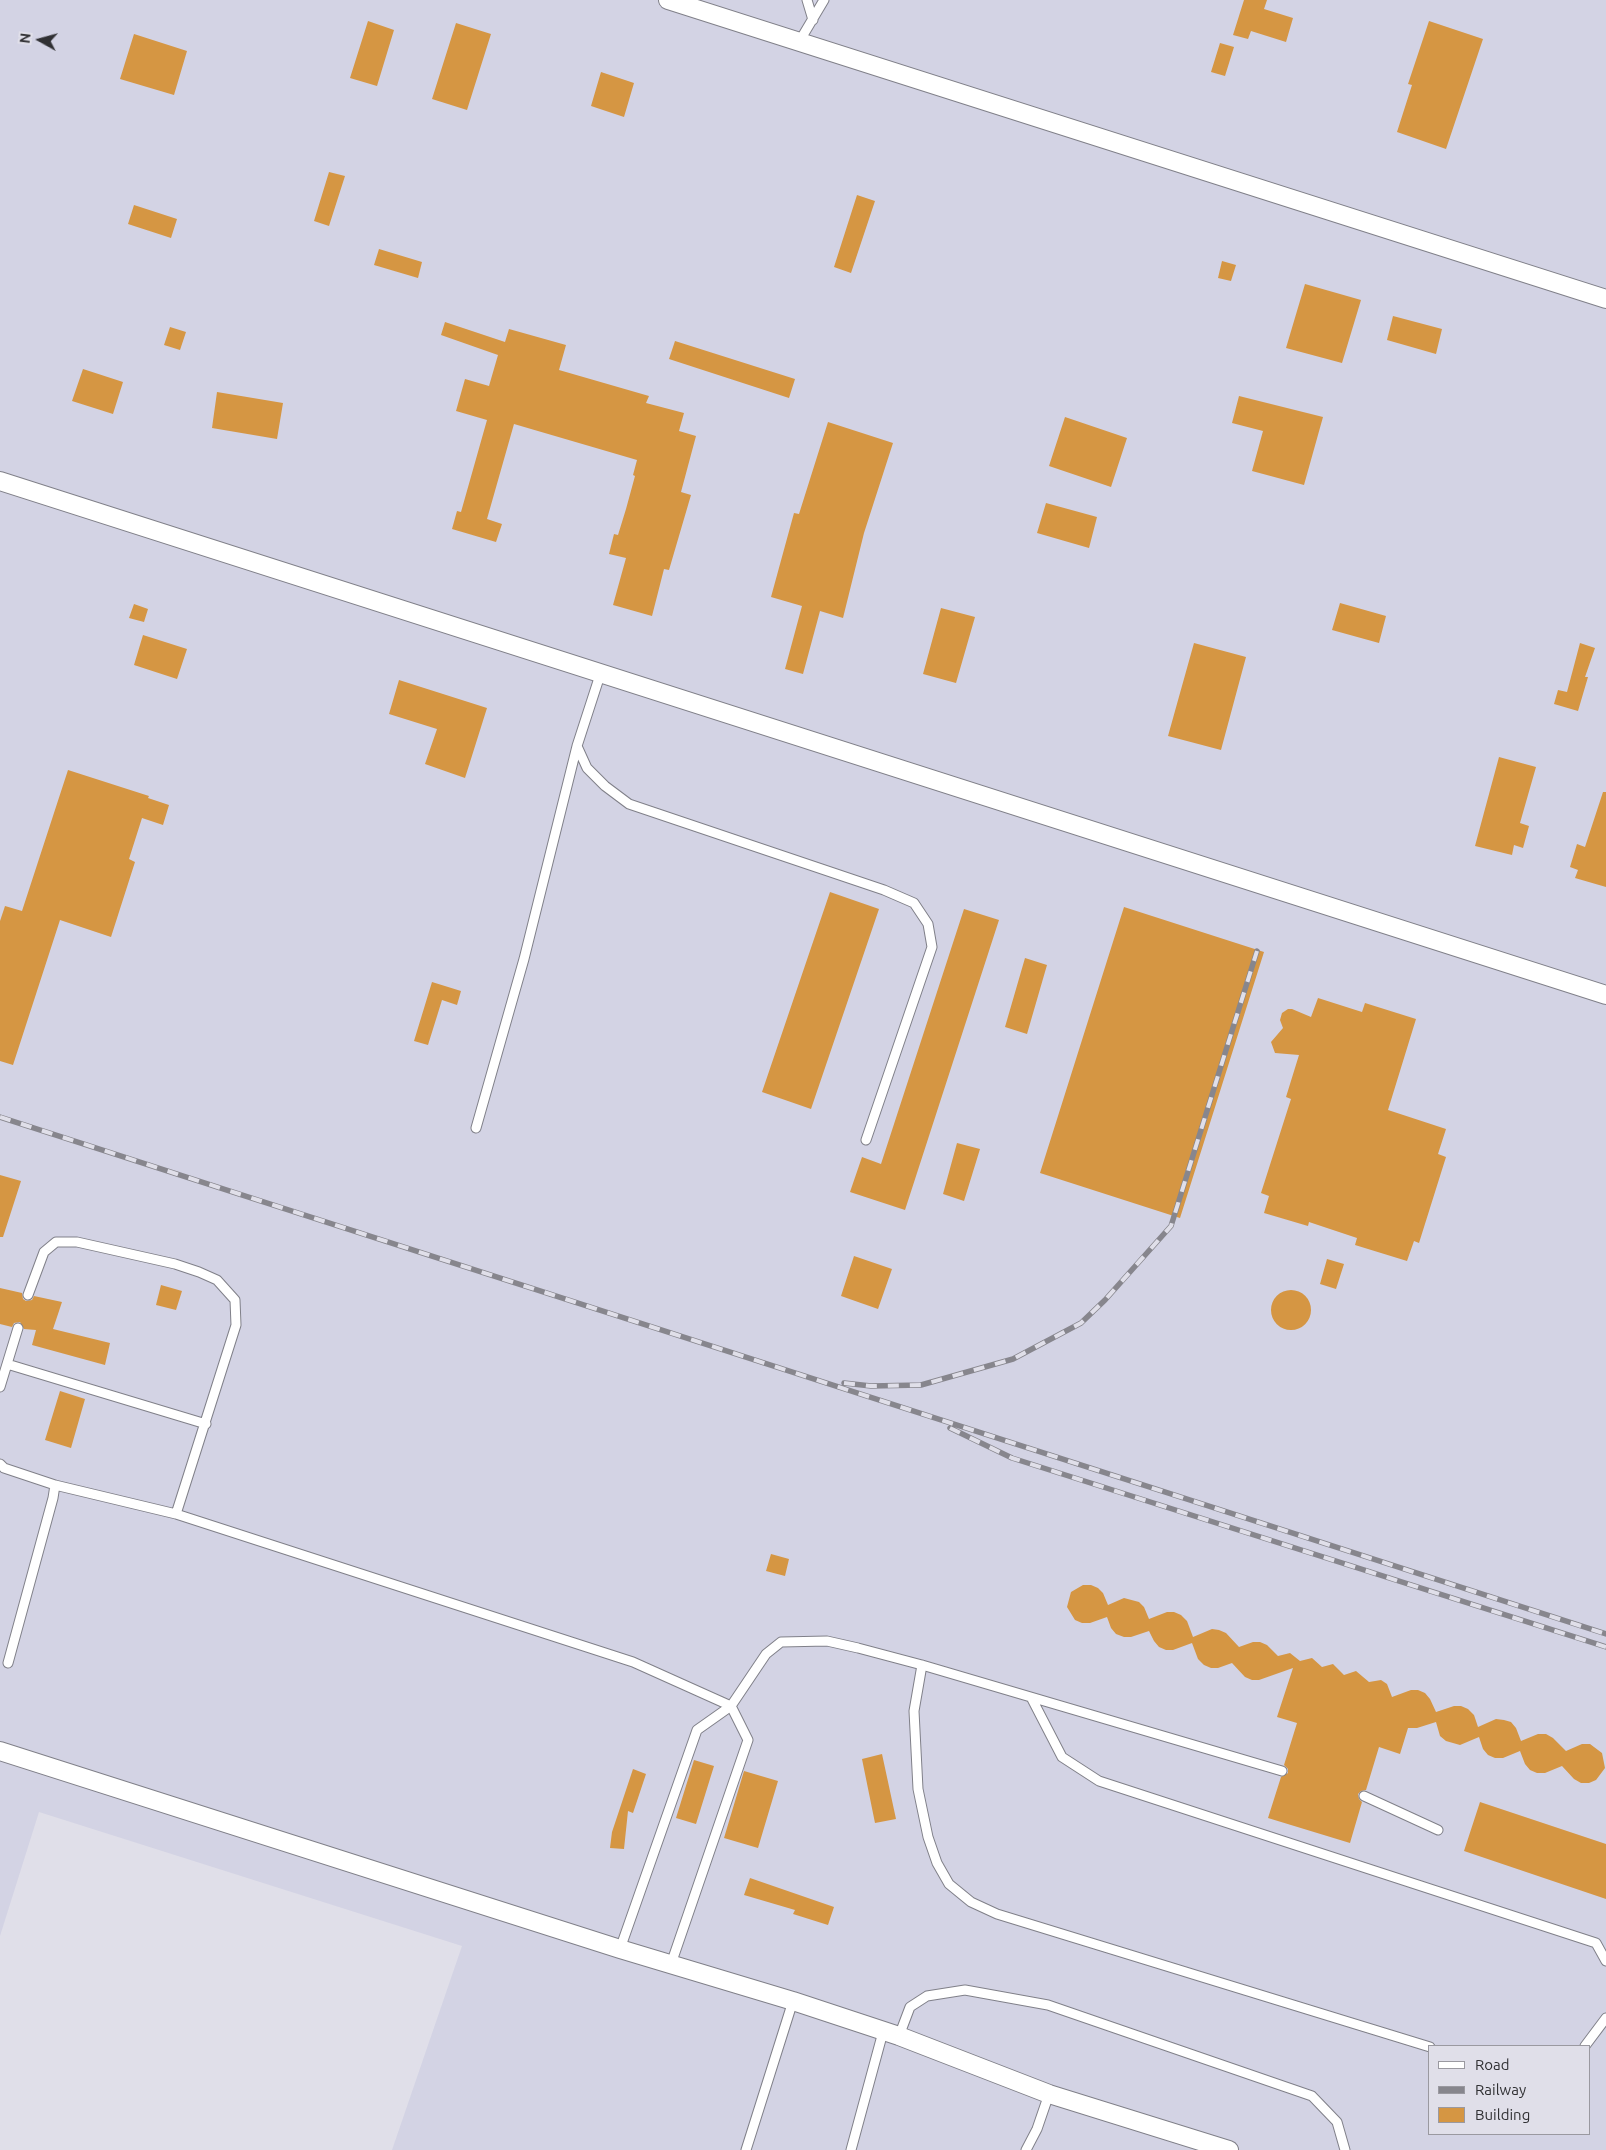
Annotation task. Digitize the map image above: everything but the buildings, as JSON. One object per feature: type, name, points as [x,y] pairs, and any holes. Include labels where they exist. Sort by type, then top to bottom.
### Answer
[{"type":"street","points":[[668,0],[1606,299]]},
{"type":"street","points":[[0,481],[1606,994]]},
{"type":"street","points":[[0,1751],[620,1949],[794,2001],[891,2034],[1049,2094],[1229,2150]]},
{"type":"lane","points":[[807,0],[812,20]]},
{"type":"lane","points":[[799,42],[824,0]]},
{"type":"lane","points":[[476,1128],[524,959],[577,746],[601,672]]},
{"type":"lane","points":[[577,746],[587,768],[604,786],[629,804],[884,890],[914,903],[928,924],[932,947],[866,1140]]},
{"type":"lane","points":[[28,1295],[44,1252],[56,1242],[77,1242],[175,1264],[217,1280],[235,1300],[236,1325],[176,1514]]},
{"type":"lane","points":[[0,1387],[18,1328]]},
{"type":"lane","points":[[7,1364],[206,1424]]},
{"type":"lane","points":[[0,1464],[4,1468],[55,1485],[176,1514],[633,1662],[731,1706],[748,1740],[671,1964]]},
{"type":"lane","points":[[8,1663],[55,1485]]},
{"type":"lane","points":[[620,1949],[697,1730],[731,1706],[766,1654],[781,1642],[827,1641],[922,1665],[1032,1699],[1282,1771]]},
{"type":"lane","points":[[922,1665],[914,1711],[918,1790],[928,1836],[938,1862],[949,1884],[971,1902],[997,1914],[1428,2046]]},
{"type":"lane","points":[[1032,1699],[1062,1757],[1099,1781],[1596,1943],[1606,1961]]},
{"type":"lane","points":[[1364,1796],[1438,1830]]},
{"type":"lane","points":[[851,2150],[891,2034],[910,2006],[928,1996],[965,1990],[1048,2005],[1312,2096],[1337,2122],[1345,2150]]},
{"type":"lane","points":[[746,2150],[794,2001]]},
{"type":"lane","points":[[1586,2045],[1606,2018]]},
{"type":"lane","points":[[1026,2150],[1037,2129],[1049,2094]]},
{"type":"shaded area","points":[[0,0],[1606,0],[1606,2150],[392,2150],[462,1946],[39,1812],[0,1936]]},
{"type":"railway","points":[[844,1383],[871,1386],[921,1385],[1013,1359],[1081,1323],[1105,1300],[1171,1226],[1257,951]]},
{"type":"railway","points":[[0,1117],[1606,1634]]},
{"type":"railway","points":[[950,1428],[1012,1458],[1606,1647]]}]
